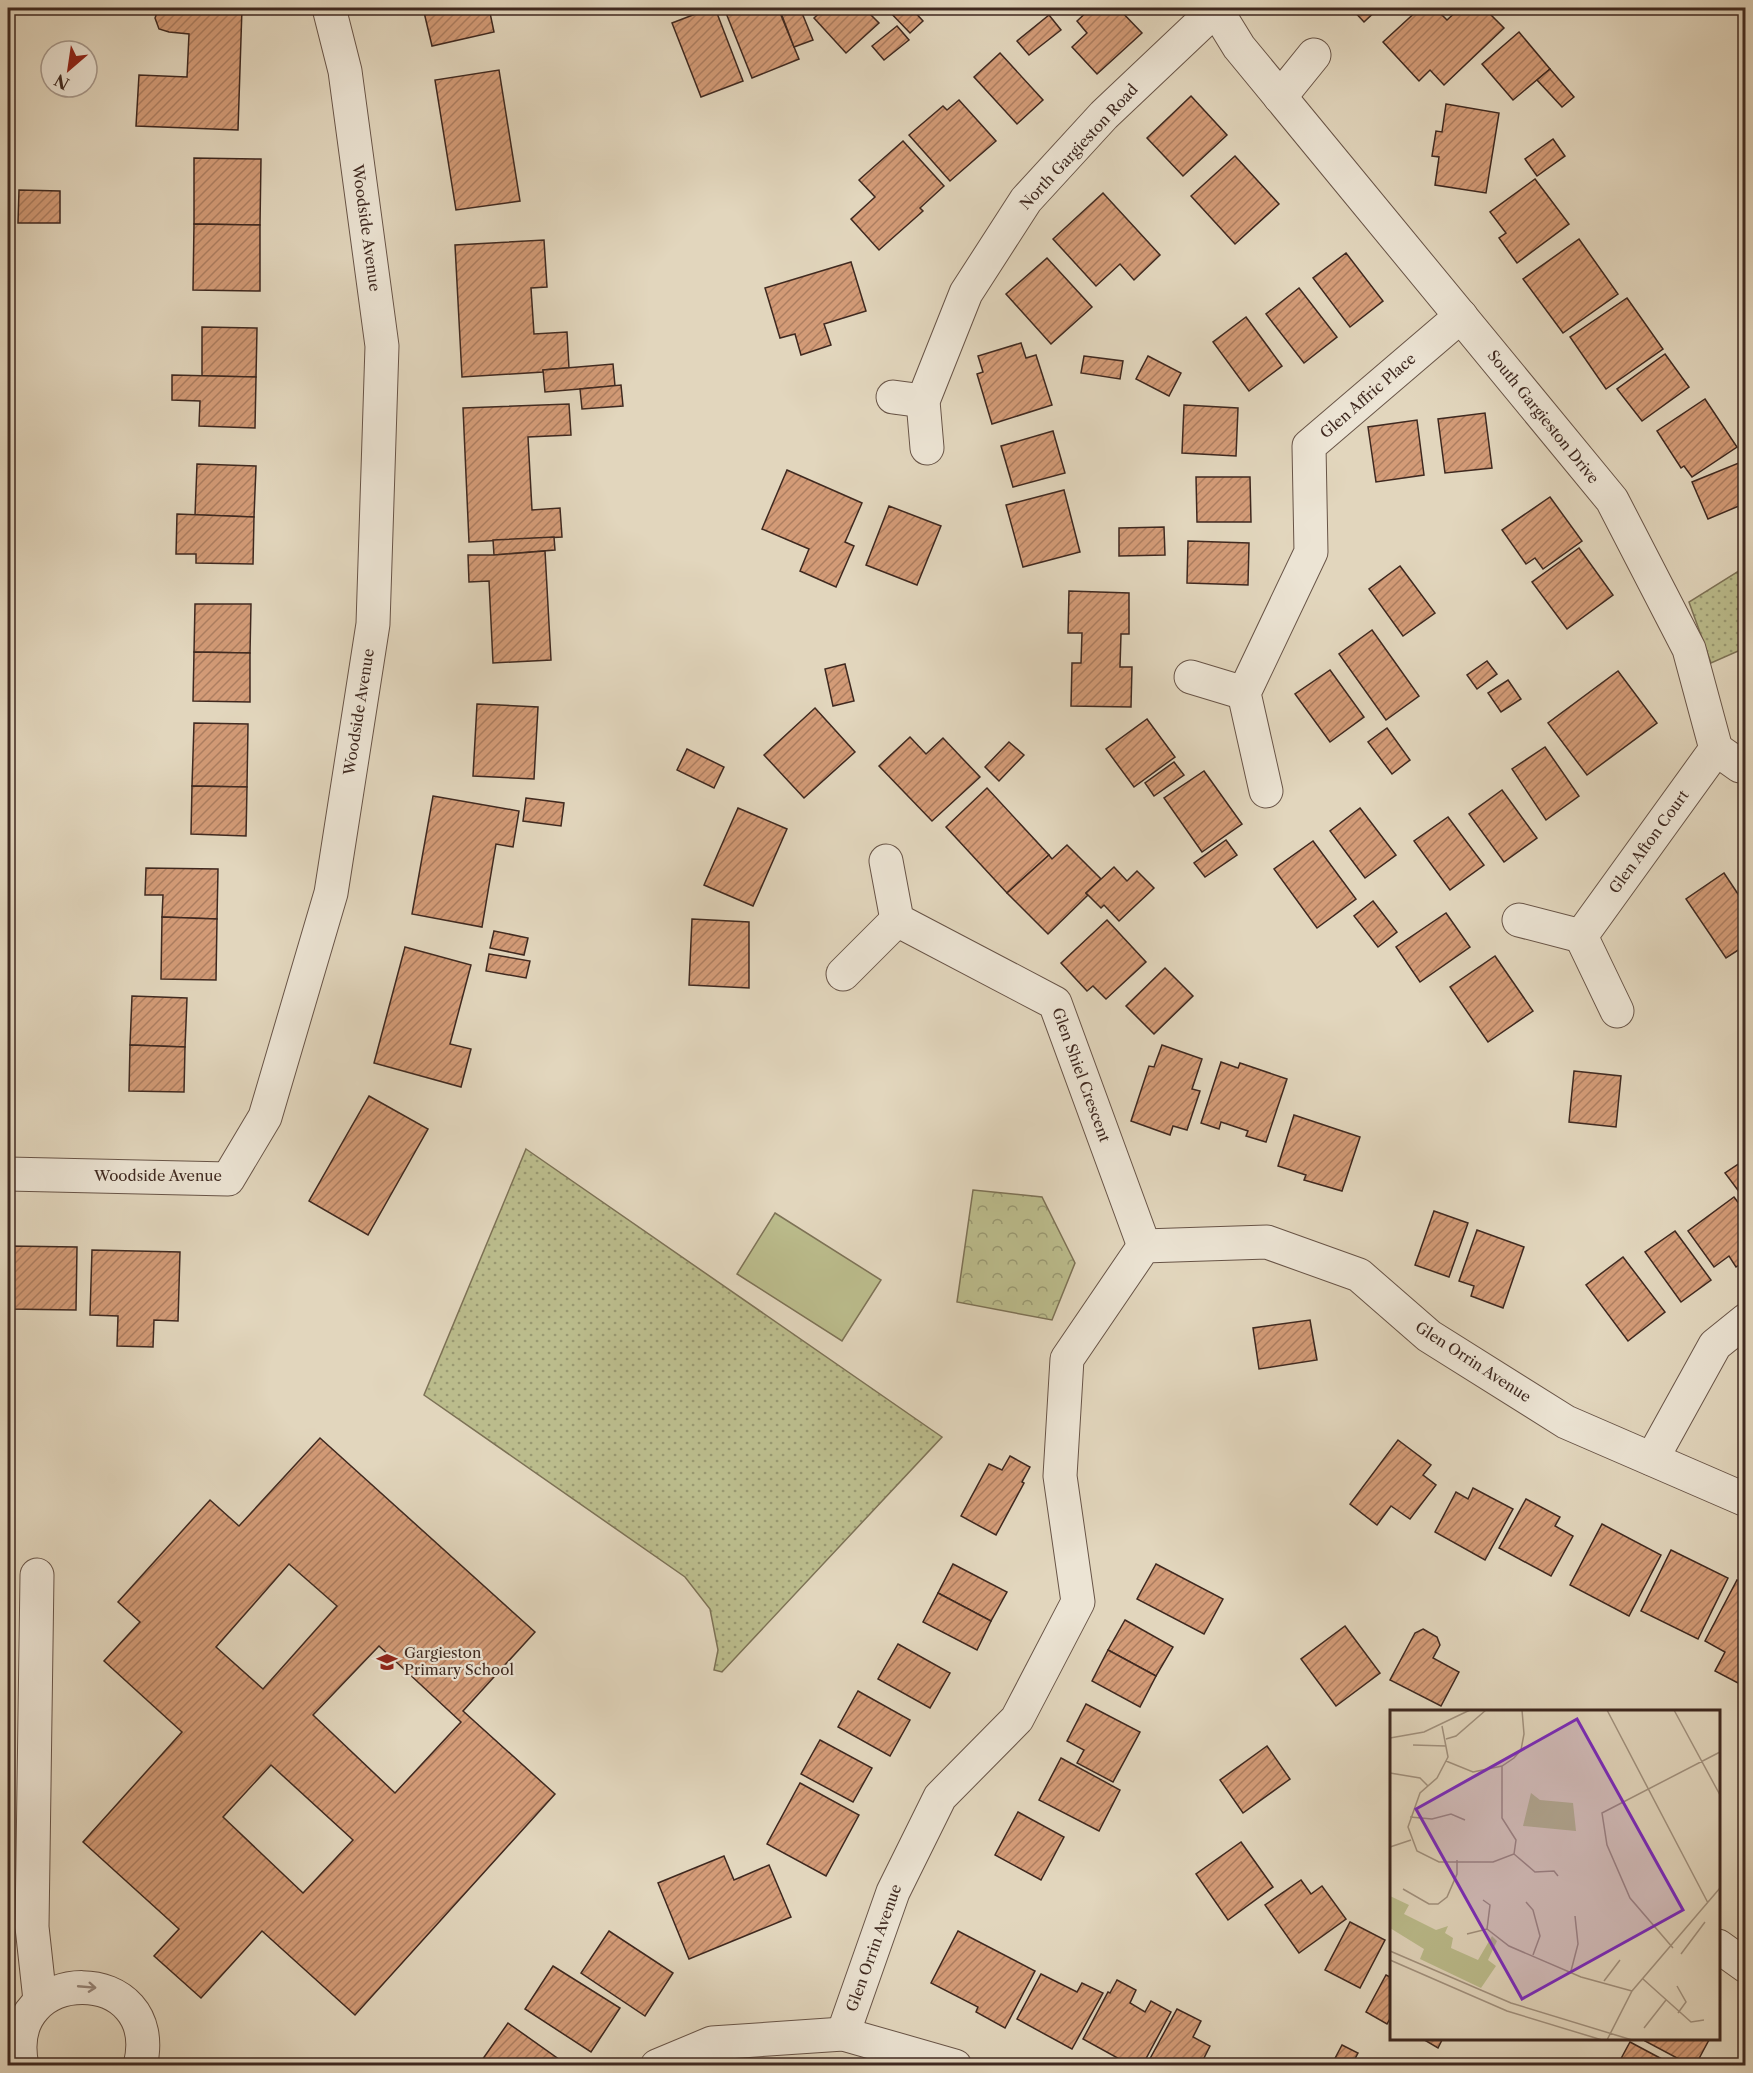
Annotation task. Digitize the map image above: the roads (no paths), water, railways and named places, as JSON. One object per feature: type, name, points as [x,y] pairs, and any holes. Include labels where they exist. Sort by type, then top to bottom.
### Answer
[{"type":"street","name":"Woodside Avenue","points":[[8,1174],[228,1179],[265,1116],[331,893],[373,624],[382,346],[345,71],[329,8]]},
{"type":"street","name":"South Gargieston Drive","points":[[1215,8],[1239,47],[1612,500],[1689,649],[1716,749]]},
{"type":"street","name":"North Gargieston Road","points":[[927,448],[908,399],[966,293],[1026,200],[1104,115],[1215,8]]},
{"type":"street","points":[[1280,97],[1314,55]]},
{"type":"street","name":"Glen Affric Place","points":[[1244,693],[1311,552],[1309,446],[1461,316]]},
{"type":"street","points":[[1191,677],[1244,693],[1266,791]]},
{"type":"street","points":[[1716,749],[1740,766],[1746,767]]},
{"type":"street","name":"Glen Afton Court","points":[[1581,936],[1716,749]]},
{"type":"street","points":[[843,974],[897,920],[886,861]]},
{"type":"street","name":"Glen Shiel Crescent","points":[[897,920],[1055,1003],[1144,1246]]},
{"type":"street","points":[[1519,920],[1581,936],[1617,1011]]},
{"type":"street","name":"Glen Orrin Avenue","points":[[843,2034],[893,1892],[940,1797],[1017,1719],[1078,1602],[1060,1476],[1067,1359],[1144,1246],[1267,1242],[1359,1275],[1429,1336],[1566,1422],[1746,1500]]},
{"type":"street","points":[[1652,1459],[1715,1345],[1746,1320]]},
{"type":"street","points":[[37,1575],[32,1926],[40,2000]]},
{"type":"street","points":[[1720,1947],[1746,1966]]},
{"type":"street","points":[[22,2066],[18,2051],[20,2034],[28,2014],[40,2000],[58,1990],[75,1986],[96,1988],[116,1996],[132,2011],[140,2028],[144,2050],[140,2066]]},
{"type":"street","points":[[657,2066],[711,2043],[843,2034],[955,2066]]},
{"type":"place","name":"Gargieston Primary School","points":[[387,1662]]}]
